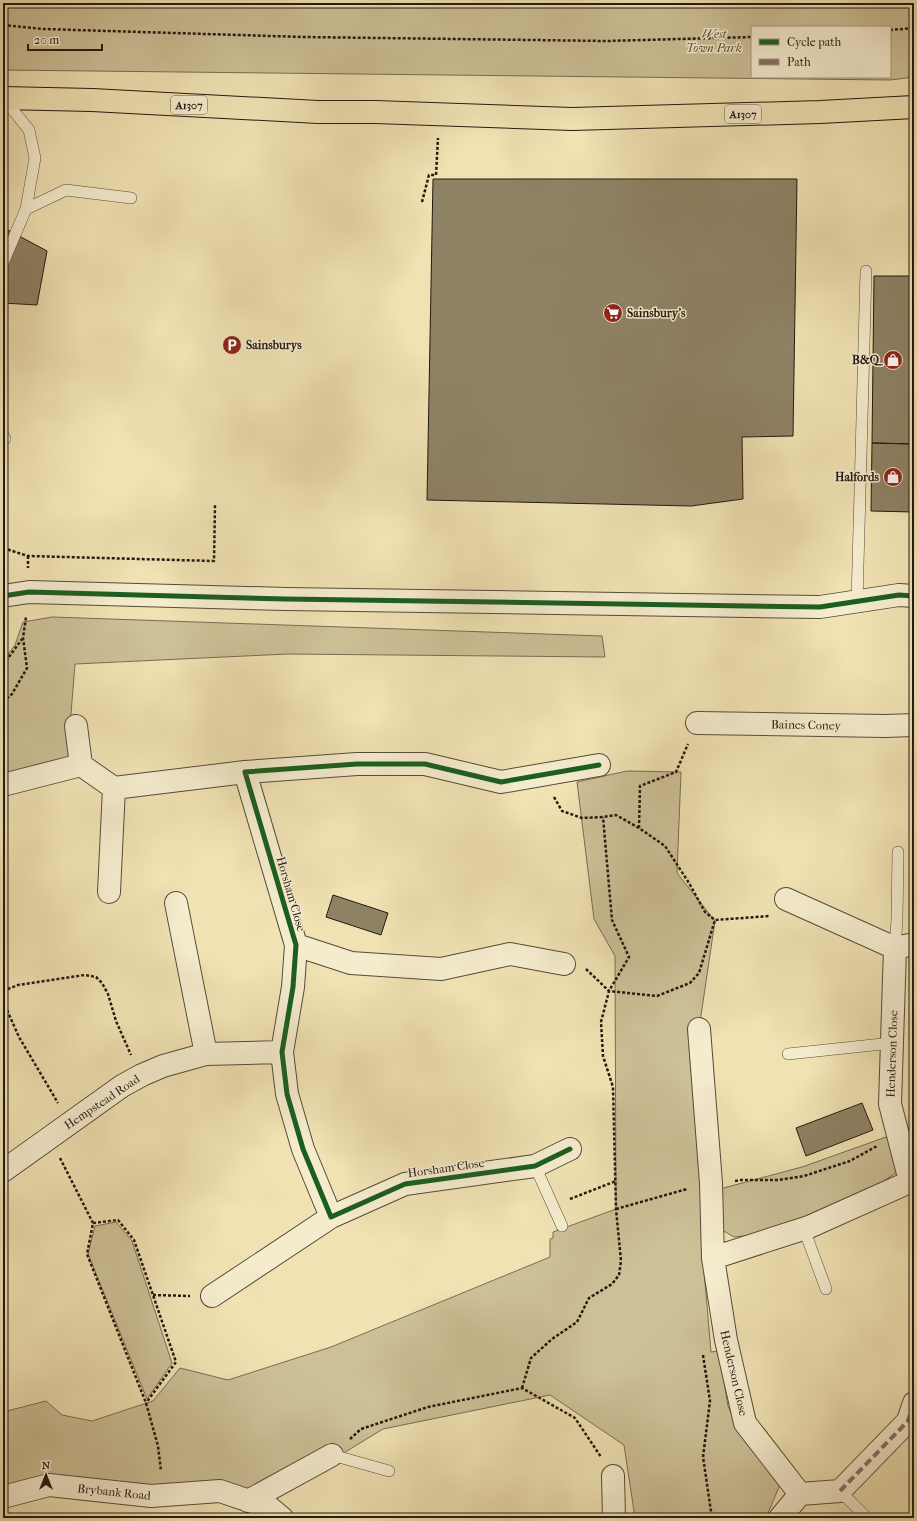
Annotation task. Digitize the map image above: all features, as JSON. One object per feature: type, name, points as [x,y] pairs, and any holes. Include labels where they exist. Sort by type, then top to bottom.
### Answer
[{"type":"main road","name":"A1307","points":[[3,98],[92,100],[318,112],[375,112],[572,119],[820,112],[914,107]]},
{"type":"street","points":[[3,596],[29,592],[294,599],[820,607],[900,595],[914,596]]},
{"type":"street","name":"Baines Coney","points":[[697,723],[885,726],[914,725]]},
{"type":"street","points":[[76,726],[81,765],[114,788],[245,772],[357,764],[425,764],[501,782],[599,765]]},
{"type":"street","points":[[3,785],[81,765]]},
{"type":"street","name":"Horsham Close","points":[[245,772],[296,945],[293,987],[282,1052],[287,1094],[303,1149],[331,1217]]},
{"type":"street","points":[[109,892],[114,788]]},
{"type":"street","points":[[786,899],[904,946]]},
{"type":"street","points":[[176,902],[206,1054]]},
{"type":"street","name":"Horsham Close","points":[[296,945],[351,963],[433,969],[440,969],[510,954],[564,964]]},
{"type":"street","name":"Henderson Close","points":[[713,1258],[804,1229],[912,1180],[898,1136],[890,1104],[892,1043],[904,946]]},
{"type":"street","name":"Henderson Close","points":[[699,1029],[711,1185],[713,1258],[726,1340],[745,1422],[800,1494]]},
{"type":"street","name":"Hempstead Road","points":[[3,1171],[122,1086],[163,1066],[206,1054],[282,1052]]},
{"type":"street","name":"Horsham Close","points":[[212,1296],[331,1217],[405,1184],[535,1166],[570,1149]]},
{"type":"street","points":[[780,1518],[800,1494],[840,1491],[908,1421],[914,1403]]},
{"type":"street","points":[[248,1501],[332,1455]]},
{"type":"street","points":[[613,1476],[614,1518]]},
{"type":"street","name":"Brybank Road","points":[[3,1497],[49,1485],[151,1496],[220,1491],[270,1508],[282,1518]]},
{"type":"lane","points":[[3,98],[29,130],[35,158],[26,210],[3,263]]},
{"type":"lane","points":[[26,210],[66,190],[131,198]]},
{"type":"lane","points":[[858,602],[866,271]]},
{"type":"lane","points":[[898,852],[897,920],[904,946]]},
{"type":"lane","points":[[788,1054],[892,1043]]},
{"type":"lane","points":[[535,1166],[562,1226]]},
{"type":"lane","points":[[804,1229],[826,1289]]},
{"type":"lane","points":[[332,1455],[389,1471]]},
{"type":"lane","points":[[840,1491],[867,1518]]},
{"type":"path","points":[[3,25],[44,29],[336,37],[607,41],[751,37]]},
{"type":"path","points":[[891,30],[914,28]]},
{"type":"path","points":[[422,202],[429,175],[436,175],[438,136]]},
{"type":"path","points":[[3,548],[28,556],[214,561],[215,505]]},
{"type":"path","points":[[3,702],[12,694],[27,668],[22,638],[29,592],[28,556]]},
{"type":"path","points":[[3,665],[22,638]]},
{"type":"path","points":[[640,828],[640,786],[676,772],[697,723]]},
{"type":"path","points":[[546,775],[552,794],[562,811],[582,818],[616,815],[640,828],[665,846],[689,883],[705,912],[715,920],[774,915],[786,899]]},
{"type":"path","points":[[522,1388],[531,1358],[552,1339],[577,1322],[589,1298],[612,1284],[619,1275],[621,1261],[616,1209],[613,1087],[603,1056],[601,1022],[609,991],[629,957],[612,920],[603,817]]},
{"type":"path","points":[[564,964],[586,969],[609,991],[657,996],[690,983],[699,973],[715,920]]},
{"type":"path","points":[[3,991],[18,985],[85,975],[96,977],[102,983],[108,994],[116,1022],[142,1075]]},
{"type":"path","points":[[3,1001],[19,1037],[69,1123]]},
{"type":"path","points":[[616,1209],[711,1185],[741,1180],[778,1180],[804,1176],[850,1162],[873,1148],[898,1136]]},
{"type":"path","points":[[49,1138],[94,1223],[87,1254],[146,1403],[158,1446],[164,1495]]},
{"type":"path","points":[[554,1206],[616,1181]]},
{"type":"path","points":[[94,1223],[118,1220],[134,1240],[176,1362],[146,1403]]},
{"type":"path","points":[[152,1295],[212,1296]]},
{"type":"path","points":[[702,1350],[710,1402],[703,1457],[712,1518]]},
{"type":"path","points":[[332,1455],[361,1429],[428,1407],[522,1388],[575,1418],[613,1476]]},
{"type":"green space","name":"West Town Park","points":[[3,3],[914,3],[914,77],[890,80],[3,70]]},
{"type":"green space","points":[[52,617],[602,636],[605,657],[288,654],[75,664],[70,726],[74,765],[3,782],[3,661],[15,645],[23,622]]},
{"type":"green space","points":[[627,771],[681,772],[677,873],[715,921],[699,1029],[703,1259],[711,1352],[719,1351],[728,1406],[740,1434],[776,1474],[779,1487],[766,1518],[635,1518],[624,1445],[550,1395],[383,1429],[342,1454],[240,1503],[17,1487],[3,1496],[3,1412],[46,1401],[62,1415],[92,1421],[153,1401],[180,1368],[228,1380],[331,1347],[550,1257],[550,1239],[553,1238],[553,1232],[616,1209],[615,956],[594,919],[577,782]]},
{"type":"green space","points":[[914,1127],[914,1164],[897,1172],[863,1195],[769,1233],[734,1237],[722,1230],[716,1190],[802,1167]]},
{"type":"green space","points":[[116,1222],[132,1241],[172,1363],[147,1399],[88,1254],[95,1226]]},
{"type":"building","name":"Sainsbury's","points":[[433,179],[797,179],[793,436],[742,437],[743,499],[691,506],[427,500]]},
{"type":"building","points":[[3,211],[6,211],[6,229],[47,251],[37,305],[3,303]]},
{"type":"building","name":"B&Q","points":[[874,276],[914,276],[914,444],[872,443]]},
{"type":"building","name":"Halfords","points":[[872,443],[914,444],[914,512],[871,511]]},
{"type":"building","points":[[333,895],[388,913],[381,935],[326,917]]},
{"type":"building","points":[[862,1103],[873,1130],[806,1156],[796,1128]]},
{"type":"marked path","points":[[840,1491],[908,1421],[914,1403]]},
{"type":"cycle path","points":[[3,596],[29,592],[286,599],[820,607],[899,595],[914,596]]},
{"type":"cycle path","points":[[570,1149],[535,1166],[405,1184],[331,1217],[303,1149],[287,1094],[282,1052],[293,987],[296,945],[245,772],[357,764],[425,764],[501,782],[599,765]]},
{"type":"place","name":"Sainsbury's","points":[[613,313]]},
{"type":"place","name":"Sainsburys","points":[[232,345]]},
{"type":"place","name":"B&Q","points":[[893,360]]},
{"type":"place","name":"Halfords","points":[[893,477]]}]
